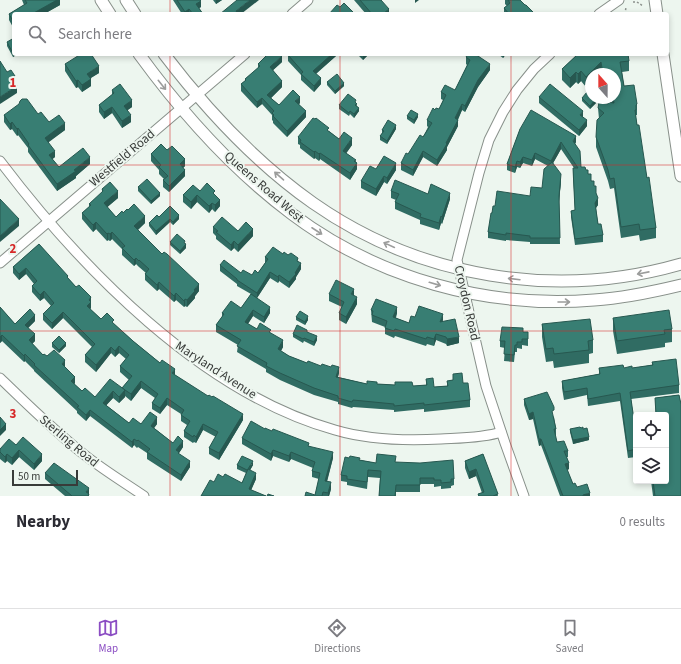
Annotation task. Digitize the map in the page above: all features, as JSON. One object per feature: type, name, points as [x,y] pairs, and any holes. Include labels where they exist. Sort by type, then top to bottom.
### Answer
[{"type":"street","points":[[102,0],[109,12]]},
{"type":"street","points":[[126,0],[134,12]]},
{"type":"street","points":[[294,12],[308,0]]},
{"type":"street","points":[[602,12],[619,0]]},
{"type":"street","points":[[655,0],[657,12]]},
{"type":"street","name":"Queens Road West","points":[[140,56],[206,135],[242,171],[286,209],[309,226],[335,242],[384,266],[425,281],[464,292],[521,300],[578,301],[631,296],[681,285]]},
{"type":"street","name":"Queens Road West","points":[[166,56],[226,126],[262,162],[294,189],[327,213],[370,237],[396,249],[438,264],[483,275],[561,281],[625,276],[681,264]]},
{"type":"street","name":"Westfield Road","points":[[0,263],[243,56]]},
{"type":"street","name":"Croydon Road","points":[[524,496],[486,386],[458,269],[458,256],[489,140],[503,112],[517,90],[534,69],[548,56]]},
{"type":"street","points":[[663,56],[681,176]]},
{"type":"street","name":"Maryland Avenue","points":[[0,161],[49,222],[93,270],[165,336],[215,372],[251,394],[284,411],[315,424],[337,431],[364,436],[386,439],[436,439],[490,435],[501,432]]},
{"type":"street","name":"Sterling Road","points":[[0,378],[71,444],[108,472],[144,496]]},
{"type":"path","points":[[634,2],[637,2],[643,6]]},
{"type":"path","points":[[625,12],[626,7]]},
{"type":"building","points":[[25,0],[57,0],[36,12],[12,12],[27,3]]},
{"type":"building","points":[[177,0],[201,1],[196,4],[202,12],[191,12],[189,9],[185,12]]},
{"type":"building","points":[[237,0],[250,0],[237,12],[222,12]]},
{"type":"building","points":[[360,0],[381,0],[389,9],[385,12],[370,12]]},
{"type":"building","points":[[508,0],[520,0],[533,12],[507,12],[504,8],[510,3]]},
{"type":"building","points":[[344,3],[353,12],[331,12],[337,5],[340,7]]},
{"type":"building","points":[[12,12],[12,19],[9,14]]},
{"type":"building","points":[[12,39],[12,51],[7,42]]},
{"type":"building","points":[[78,56],[92,56],[99,66],[87,74],[91,79],[82,85],[78,80],[76,81],[65,64]]},
{"type":"building","points":[[266,56],[282,56],[270,67],[282,81],[267,95],[279,105],[293,90],[300,97],[295,101],[306,111],[287,131],[273,116],[274,115],[272,113],[274,111],[262,98],[257,102],[241,84],[260,66],[258,64]]},
{"type":"building","points":[[289,56],[330,56],[313,71],[321,78],[314,86],[301,74],[303,72]]},
{"type":"building","points":[[478,56],[490,64],[478,80],[465,106],[462,104],[455,118],[458,120],[446,143],[447,144],[437,160],[423,151],[413,170],[401,163],[406,153],[408,154],[420,135],[423,137],[432,123],[427,120],[433,108],[435,110],[436,108],[439,109],[446,95],[441,92],[445,85],[455,90],[470,60],[466,57]]},
{"type":"building","points":[[576,56],[628,56],[629,61],[620,62],[621,68],[602,68],[601,62],[595,68],[585,68],[585,76],[581,71],[578,74],[576,72],[570,78],[562,69]]},
{"type":"building","points":[[0,61],[7,72],[11,70],[15,76],[12,78],[17,86],[0,97]]},
{"type":"building","points":[[621,68],[624,86],[634,85],[637,104],[635,110],[637,125],[639,125],[647,178],[649,177],[656,228],[640,230],[639,224],[621,227],[614,178],[610,179],[596,137],[597,120],[604,113],[598,108],[599,104],[621,104]]},
{"type":"building","points":[[337,74],[344,83],[335,91],[327,82]]},
{"type":"building","points":[[120,84],[132,100],[124,106],[131,115],[122,121],[112,107],[104,112],[99,105],[114,93],[112,90]]},
{"type":"building","points":[[550,84],[583,111],[580,115],[587,120],[579,130],[539,97]]},
{"type":"building","points":[[348,94],[356,100],[355,102],[357,104],[355,105],[359,108],[354,114],[350,111],[349,113],[339,105]]},
{"type":"building","points":[[22,99],[27,99],[38,114],[41,112],[49,122],[59,115],[65,123],[45,138],[55,151],[49,155],[59,167],[83,148],[90,157],[74,170],[76,171],[57,184],[28,145],[29,144],[18,128],[17,129],[12,122],[10,124],[4,115],[19,104]]},
{"type":"building","points":[[411,110],[418,114],[414,120],[407,116]]},
{"type":"building","points":[[531,110],[576,136],[573,141],[580,151],[581,167],[585,167],[586,170],[588,170],[588,174],[591,174],[591,181],[594,181],[594,186],[596,186],[598,198],[595,203],[598,224],[601,224],[603,235],[575,239],[571,211],[575,210],[573,168],[578,168],[561,142],[551,161],[535,153],[532,160],[523,157],[520,162],[517,161],[515,167],[507,164],[520,129]]},
{"type":"building","points":[[313,118],[316,118],[329,128],[327,130],[339,139],[344,132],[352,138],[343,151],[356,160],[354,161],[357,163],[350,173],[300,142],[301,140],[298,137]]},
{"type":"building","points":[[388,120],[396,125],[387,141],[380,136],[384,131],[382,130]]},
{"type":"building","points":[[161,144],[167,150],[172,146],[185,159],[180,164],[185,170],[169,186],[163,180],[168,176],[159,167],[161,165],[151,154]]},
{"type":"building","points":[[384,156],[396,163],[387,178],[384,176],[376,189],[361,181],[370,166],[376,169]]},
{"type":"building","points":[[552,162],[561,174],[559,196],[560,238],[530,238],[530,236],[506,233],[506,235],[488,232],[491,213],[493,206],[495,206],[497,191],[530,196],[531,187],[542,188],[544,169]]},
{"type":"building","points":[[147,179],[160,193],[151,201],[138,187]]},
{"type":"building","points":[[395,180],[428,194],[431,184],[450,193],[439,223],[420,217],[421,214],[395,202],[399,194],[391,191]]},
{"type":"building","points":[[110,182],[118,191],[104,203],[116,217],[122,211],[123,213],[127,209],[128,210],[134,204],[145,216],[134,226],[162,254],[164,252],[167,254],[199,284],[187,300],[185,299],[184,301],[176,293],[174,296],[159,282],[157,285],[145,274],[149,269],[136,258],[134,260],[122,248],[125,246],[112,232],[107,234],[96,222],[93,225],[82,213],[91,205],[89,204]]},
{"type":"building","points":[[207,183],[215,191],[213,193],[220,200],[215,205],[212,203],[209,206],[197,195],[191,202],[183,195],[193,185],[200,191]]},
{"type":"building","points":[[0,199],[19,219],[0,236]]},
{"type":"building","points":[[170,206],[179,215],[173,222],[170,219],[156,231],[149,223],[157,215],[159,217]]},
{"type":"building","points":[[222,217],[238,231],[246,222],[253,229],[238,245],[234,241],[231,245],[216,232],[218,231],[213,227]]},
{"type":"building","points":[[177,234],[185,241],[184,243],[186,244],[180,251],[170,242]]},
{"type":"building","points":[[39,244],[76,287],[79,285],[91,297],[89,300],[91,302],[87,306],[101,319],[107,313],[114,320],[112,322],[133,341],[160,363],[162,360],[175,369],[172,373],[208,396],[213,396],[243,414],[219,453],[209,448],[218,432],[203,424],[196,437],[194,435],[193,437],[184,431],[190,421],[181,415],[184,410],[167,398],[160,408],[152,403],[158,394],[141,381],[131,394],[122,388],[132,376],[120,366],[129,355],[119,346],[115,351],[111,347],[96,365],[85,355],[95,344],[63,312],[52,323],[43,314],[54,303],[44,291],[40,295],[32,286],[37,281],[26,268],[19,274],[13,267]]},
{"type":"building","points":[[273,247],[283,254],[284,252],[288,255],[291,253],[298,258],[297,261],[301,263],[295,273],[296,274],[289,282],[279,275],[278,277],[270,272],[257,293],[237,280],[220,265],[224,260],[241,273],[243,270],[252,275],[255,270],[258,273],[268,259],[265,257]]},
{"type":"building","points":[[336,280],[354,289],[351,294],[357,297],[346,317],[339,313],[344,302],[329,294]]},
{"type":"building","points":[[251,294],[270,307],[264,317],[253,310],[245,322],[257,329],[260,323],[271,330],[269,332],[283,340],[278,349],[289,356],[307,363],[308,361],[321,366],[322,364],[331,367],[332,365],[339,367],[336,377],[367,384],[367,381],[377,382],[377,384],[395,385],[395,382],[412,382],[413,386],[427,385],[426,379],[433,378],[434,387],[448,386],[447,381],[453,380],[453,374],[462,373],[463,383],[468,383],[470,400],[424,405],[424,403],[394,406],[394,404],[353,400],[352,402],[338,398],[338,396],[314,388],[280,373],[266,366],[267,363],[237,346],[241,340],[216,325],[224,314],[222,313],[231,301],[241,308]]},
{"type":"building","points":[[376,299],[397,307],[393,317],[409,323],[411,316],[415,317],[419,306],[443,314],[440,322],[455,319],[459,337],[447,339],[446,337],[436,334],[434,339],[427,337],[426,339],[395,329],[394,331],[385,328],[387,321],[372,315],[373,311],[371,310]]},
{"type":"building","points":[[0,307],[15,324],[30,309],[35,315],[25,325],[35,334],[29,340],[43,355],[44,354],[47,356],[54,350],[65,360],[62,364],[75,377],[71,381],[82,391],[85,388],[95,397],[110,379],[125,390],[119,397],[113,391],[103,403],[129,423],[133,418],[141,424],[150,412],[157,417],[151,426],[173,443],[178,436],[183,441],[176,450],[190,461],[181,475],[147,452],[150,449],[138,440],[137,441],[134,439],[132,442],[90,410],[86,415],[77,407],[79,406],[34,365],[35,364],[25,354],[24,356],[2,335],[0,337]]},
{"type":"building","points":[[669,310],[672,329],[664,330],[665,334],[617,341],[613,318]]},
{"type":"building","points":[[300,311],[308,316],[305,322],[296,317]]},
{"type":"building","points":[[590,319],[593,340],[588,341],[589,350],[554,354],[553,348],[546,349],[542,324]]},
{"type":"building","points":[[297,325],[307,330],[307,332],[317,336],[314,342],[293,334]]},
{"type":"building","points":[[502,327],[523,328],[523,332],[528,332],[528,339],[522,339],[522,342],[517,342],[517,345],[515,345],[514,355],[504,354],[505,341],[500,341]]},
{"type":"building","points":[[59,336],[66,343],[59,350],[52,343]]},
{"type":"building","points":[[676,359],[679,385],[630,392],[633,413],[633,450],[628,451],[620,393],[588,399],[587,388],[564,392],[562,381],[600,374],[599,368],[623,365],[624,368],[632,366],[632,368],[653,365],[652,362]]},
{"type":"building","points":[[547,392],[554,407],[554,410],[552,411],[557,442],[564,441],[568,451],[564,451],[569,463],[565,464],[573,484],[575,483],[577,487],[587,484],[590,493],[583,496],[563,496],[541,439],[539,439],[533,412],[529,414],[524,399]]},
{"type":"building","points":[[679,395],[681,404],[681,496],[655,496],[653,484],[669,484],[669,412],[656,412],[655,398]]},
{"type":"building","points":[[0,417],[6,424],[0,430]]},
{"type":"building","points":[[251,421],[265,429],[272,431],[273,429],[309,443],[308,446],[333,452],[325,481],[331,482],[328,493],[323,492],[322,496],[305,496],[306,492],[315,495],[320,473],[312,471],[315,462],[291,452],[289,456],[273,450],[271,454],[242,438]]},
{"type":"building","points":[[583,427],[583,429],[587,428],[589,437],[573,440],[570,429]]},
{"type":"building","points":[[23,437],[42,454],[34,464],[19,450],[12,458],[7,454],[5,457],[0,452],[0,449],[9,439],[16,445]]},
{"type":"building","points":[[377,454],[396,456],[395,462],[420,463],[453,460],[454,479],[451,479],[451,482],[441,483],[441,480],[434,480],[434,478],[420,478],[420,485],[396,485],[395,496],[379,496],[381,471],[368,470],[367,482],[347,479],[347,476],[341,475],[345,457],[349,458],[350,456],[360,458],[359,460],[376,463]]},
{"type":"building","points":[[483,454],[498,494],[493,496],[479,496],[478,494],[484,492],[476,469],[469,472],[465,461]]},
{"type":"building","points":[[242,456],[253,461],[247,470],[237,465]]},
{"type":"building","points":[[54,463],[89,488],[86,492],[89,494],[88,496],[72,496],[45,473]]},
{"type":"building","points":[[248,469],[256,473],[249,489],[266,496],[201,496],[210,480],[214,482],[218,474],[223,477],[225,474],[242,483]]}]
